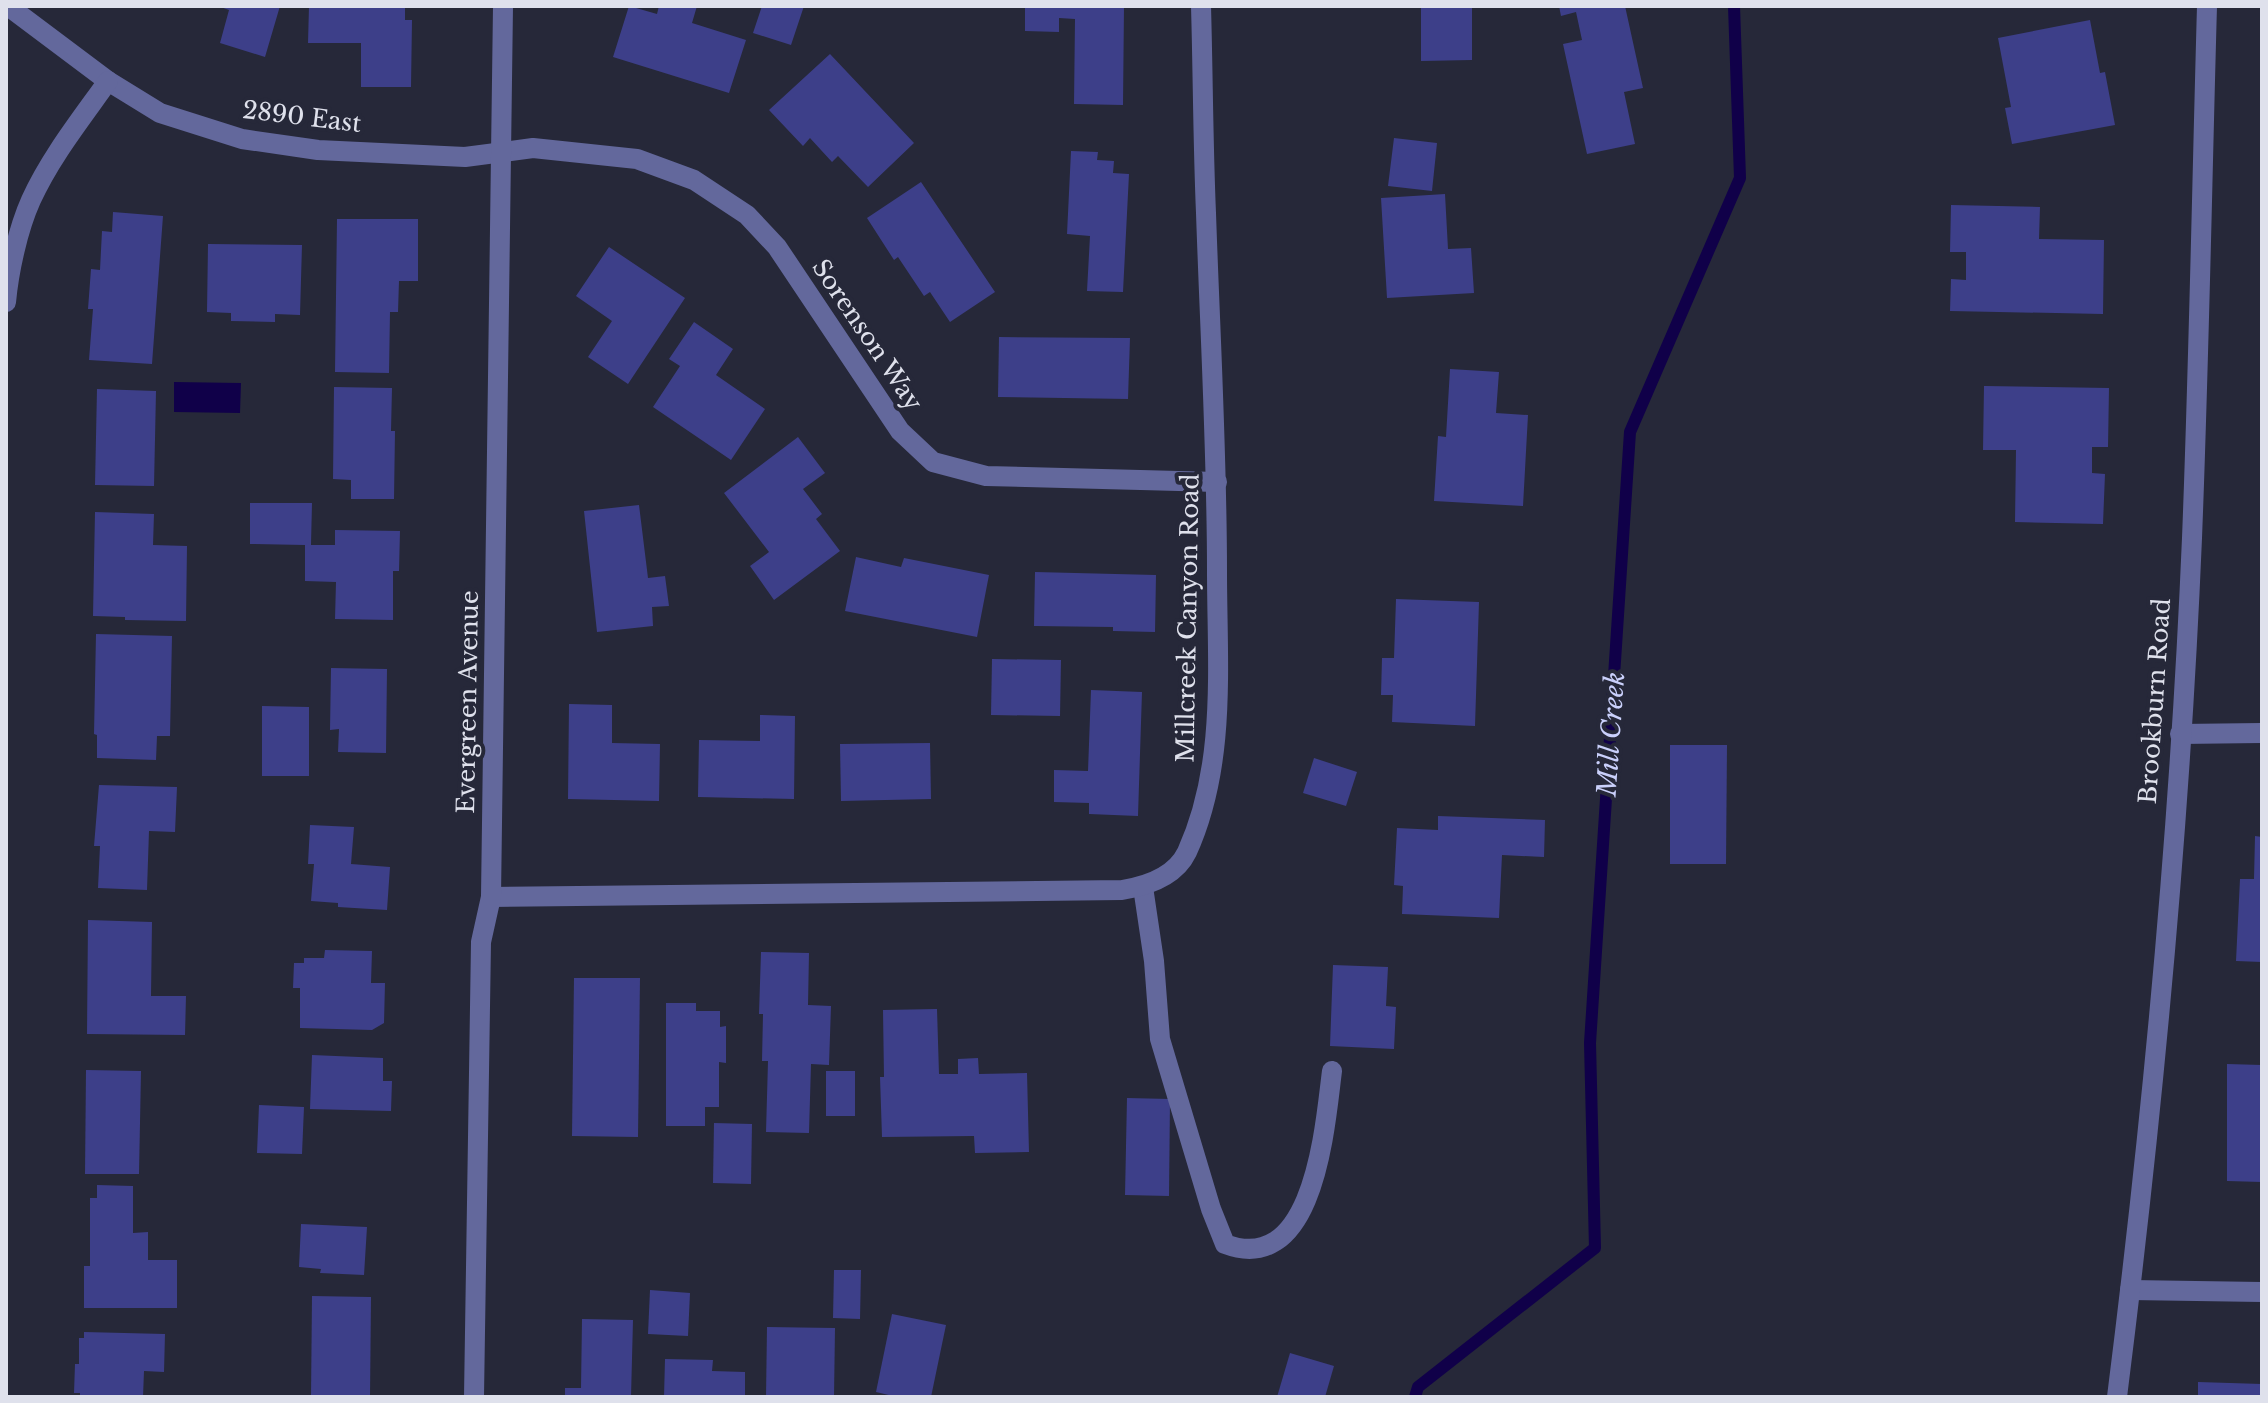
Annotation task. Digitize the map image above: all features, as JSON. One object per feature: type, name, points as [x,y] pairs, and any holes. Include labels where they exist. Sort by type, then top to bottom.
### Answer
[{"type":"street","name":"2890 East","points":[[8,6],[108,81],[160,113],[242,139],[318,150],[465,157],[501,153]]},
{"type":"street","name":"Evergreen Avenue","points":[[474,1397],[481,942],[491,897],[503,6]]},
{"type":"street","name":"Millcreek Canyon Road","points":[[491,897],[1122,890],[1143,887],[1168,875],[1186,854],[1212,778],[1217,727],[1217,482],[1205,208],[1201,6]]},
{"type":"street","name":"Brookburn Road","points":[[2117,1397],[2162,987],[2180,734],[2192,525],[2207,6]]},
{"type":"street","points":[[6,302],[9,276],[31,201],[72,131],[108,81]]},
{"type":"street","name":"Sorenson Way","points":[[501,153],[533,148],[637,159],[694,180],[747,215],[777,247],[900,431],[933,462],[986,476],[1217,482]]},
{"type":"street","points":[[2180,734],[2262,733]]},
{"type":"street","points":[[1143,887],[1164,1054],[1211,1209],[1225,1244],[1235,1248],[1262,1246],[1288,1232],[1299,1216],[1317,1166],[1332,1071]]},
{"type":"street","points":[[2130,1290],[2262,1292]]},
{"type":"shaded area","points":[[174,382],[241,383],[240,413],[174,412]]},
{"type":"building","points":[[218,6],[280,6],[265,57],[220,43],[229,10]]},
{"type":"building","points":[[309,6],[405,6],[405,20],[412,20],[411,87],[361,87],[361,43],[308,43]]},
{"type":"building","points":[[629,6],[657,14],[659,6],[697,6],[692,23],[746,40],[729,93],[613,57]]},
{"type":"building","points":[[762,6],[804,6],[791,45],[753,33]]},
{"type":"building","points":[[1025,6],[1124,6],[1123,105],[1074,104],[1075,19],[1059,18],[1059,32],[1025,31]]},
{"type":"building","points":[[1421,6],[1472,6],[1472,60],[1421,61]]},
{"type":"building","points":[[1559,6],[1625,6],[1643,88],[1624,92],[1635,144],[1587,154],[1563,44],[1582,40],[1576,12],[1561,16]]},
{"type":"building","points":[[2090,20],[2100,73],[2105,72],[2115,125],[2012,144],[2005,108],[2011,107],[1998,38]]},
{"type":"building","points":[[830,54],[914,143],[868,187],[838,156],[832,162],[810,138],[803,146],[769,110]]},
{"type":"building","points":[[1394,138],[1437,143],[1432,191],[1388,186]]},
{"type":"building","points":[[1071,151],[1098,152],[1097,160],[1114,161],[1113,173],[1129,174],[1123,292],[1087,291],[1090,236],[1067,234]]},
{"type":"building","points":[[921,182],[995,292],[950,322],[930,292],[924,296],[898,257],[894,260],[867,218]]},
{"type":"building","points":[[1445,194],[1448,249],[1471,248],[1474,293],[1387,298],[1381,198]]},
{"type":"building","points":[[1951,205],[2040,207],[2039,239],[2104,240],[2103,314],[1950,311],[1951,279],[1966,280],[1966,252],[1950,252]]},
{"type":"building","points":[[113,212],[163,216],[152,364],[89,360],[93,309],[88,309],[91,269],[100,270],[102,231],[112,232]]},
{"type":"building","points":[[337,219],[418,219],[418,281],[399,281],[398,312],[390,312],[389,373],[335,372]]},
{"type":"building","points":[[208,244],[302,245],[300,315],[275,314],[275,322],[231,321],[231,313],[207,312]]},
{"type":"building","points":[[609,247],[685,298],[628,384],[588,357],[612,321],[576,296]]},
{"type":"building","points":[[694,322],[733,349],[716,375],[765,409],[731,460],[653,407],[680,366],[669,359]]},
{"type":"building","points":[[999,337],[1130,338],[1128,399],[998,397]]},
{"type":"building","points":[[1450,369],[1499,372],[1496,413],[1528,415],[1523,506],[1434,501],[1438,436],[1446,437]]},
{"type":"building","points":[[1984,386],[2109,388],[2108,447],[2092,447],[2092,473],[2105,474],[2103,524],[2015,522],[2016,450],[1983,450]]},
{"type":"building","points":[[334,387],[392,388],[394,499],[351,499],[351,480],[333,479]]},
{"type":"building","points":[[97,389],[156,391],[154,486],[95,485]]},
{"type":"building","points":[[798,437],[825,473],[803,489],[822,514],[816,519],[840,551],[774,600],[750,566],[769,552],[724,493]]},
{"type":"building","points":[[250,503],[312,503],[311,545],[335,545],[335,530],[400,531],[399,571],[393,571],[393,620],[335,619],[336,582],[305,581],[305,545],[250,544]]},
{"type":"building","points":[[639,505],[648,578],[665,576],[669,606],[652,607],[653,626],[597,632],[584,511]]},
{"type":"building","points":[[95,512],[154,514],[153,545],[187,546],[186,621],[93,616]]},
{"type":"building","points":[[856,557],[901,567],[904,558],[989,575],[977,637],[845,611]]},
{"type":"building","points":[[1035,572],[1156,575],[1155,632],[1113,631],[1113,627],[1034,626]]},
{"type":"building","points":[[1396,599],[1479,602],[1475,726],[1392,722],[1393,695],[1381,695],[1382,658],[1394,658]]},
{"type":"building","points":[[96,634],[172,636],[170,736],[157,736],[156,760],[97,758],[97,735],[94,734]]},
{"type":"building","points":[[992,659],[1061,660],[1060,716],[991,715]]},
{"type":"building","points":[[331,668],[387,669],[386,753],[338,752],[339,729],[330,730]]},
{"type":"building","points":[[1091,690],[1142,692],[1138,816],[1089,814],[1089,803],[1054,802],[1054,770],[1088,771]]},
{"type":"building","points":[[569,704],[612,705],[612,743],[660,744],[659,801],[568,799]]},
{"type":"building","points":[[262,706],[309,707],[309,776],[262,776]]},
{"type":"building","points":[[760,715],[795,716],[794,799],[698,797],[699,740],[760,741]]},
{"type":"building","points":[[930,743],[931,799],[841,801],[840,744]]},
{"type":"building","points":[[1670,745],[1727,745],[1726,864],[1670,864]]},
{"type":"building","points":[[1314,758],[1357,772],[1346,806],[1303,793]]},
{"type":"building","points":[[99,785],[177,787],[175,832],[149,831],[147,890],[98,888],[100,846],[94,846]]},
{"type":"building","points":[[1438,816],[1545,820],[1544,857],[1502,855],[1499,918],[1402,914],[1403,886],[1394,885],[1397,828],[1438,830]]},
{"type":"building","points":[[310,825],[354,827],[351,864],[390,867],[387,910],[338,907],[338,903],[311,901],[314,864],[308,864]]},
{"type":"building","points":[[2255,836],[2262,837],[2262,962],[2236,961],[2240,879],[2254,879]]},
{"type":"building","points":[[88,920],[152,922],[151,996],[186,996],[185,1035],[87,1034]]},
{"type":"building","points":[[325,950],[372,951],[371,983],[385,983],[384,1023],[372,1030],[300,1028],[300,988],[293,988],[294,963],[304,963],[304,958],[324,958]]},
{"type":"building","points":[[761,952],[809,953],[808,1005],[831,1006],[829,1065],[811,1064],[809,1133],[766,1132],[768,1061],[762,1061],[763,1014],[759,1014]]},
{"type":"building","points":[[1333,965],[1388,967],[1386,1006],[1396,1007],[1394,1049],[1330,1046]]},
{"type":"building","points":[[574,978],[640,978],[638,1137],[572,1136]]},
{"type":"building","points":[[666,1003],[696,1003],[696,1011],[720,1011],[720,1027],[726,1026],[726,1063],[719,1062],[719,1107],[705,1107],[705,1126],[666,1126]]},
{"type":"building","points":[[937,1009],[939,1074],[958,1074],[958,1059],[978,1058],[979,1074],[1027,1073],[1029,1152],[975,1153],[974,1136],[882,1137],[880,1077],[884,1077],[883,1010]]},
{"type":"building","points":[[312,1055],[383,1058],[383,1081],[392,1081],[391,1111],[310,1109]]},
{"type":"building","points":[[2227,1064],[2262,1065],[2262,1182],[2227,1181]]},
{"type":"building","points":[[86,1070],[141,1071],[139,1174],[85,1174]]},
{"type":"building","points":[[826,1071],[855,1071],[855,1116],[826,1116]]},
{"type":"building","points":[[1127,1098],[1170,1099],[1169,1196],[1125,1195]]},
{"type":"building","points":[[259,1105],[304,1107],[302,1154],[257,1153]]},
{"type":"building","points":[[714,1123],[752,1124],[751,1184],[713,1183]]},
{"type":"building","points":[[97,1185],[133,1186],[133,1233],[148,1232],[148,1260],[177,1260],[177,1308],[84,1308],[84,1266],[90,1266],[90,1198],[97,1198]]},
{"type":"building","points":[[301,1224],[367,1227],[364,1275],[320,1273],[321,1269],[299,1267]]},
{"type":"building","points":[[834,1270],[861,1270],[860,1319],[833,1318]]},
{"type":"building","points":[[650,1290],[690,1293],[688,1336],[648,1334]]},
{"type":"building","points":[[312,1296],[371,1297],[370,1397],[311,1397]]},
{"type":"building","points":[[892,1314],[946,1325],[931,1397],[897,1397],[876,1392]]},
{"type":"building","points":[[582,1319],[633,1320],[631,1397],[565,1397],[565,1388],[581,1388]]},
{"type":"building","points":[[767,1327],[835,1328],[834,1397],[766,1397]]},
{"type":"building","points":[[84,1332],[165,1334],[164,1372],[144,1371],[143,1397],[80,1397],[80,1393],[74,1393],[75,1364],[79,1364],[79,1338],[84,1338]]},
{"type":"building","points":[[1290,1353],[1334,1366],[1325,1397],[1277,1397]]},
{"type":"building","points":[[665,1359],[713,1360],[712,1371],[745,1372],[745,1397],[664,1397]]},
{"type":"building","points":[[2198,1382],[2262,1384],[2262,1397],[2198,1397]]},
{"type":"waterway","name":"Mill Creek","points":[[1415,1397],[1418,1387],[1595,1248],[1590,1043],[1630,432],[1740,178],[1734,6]]}]
